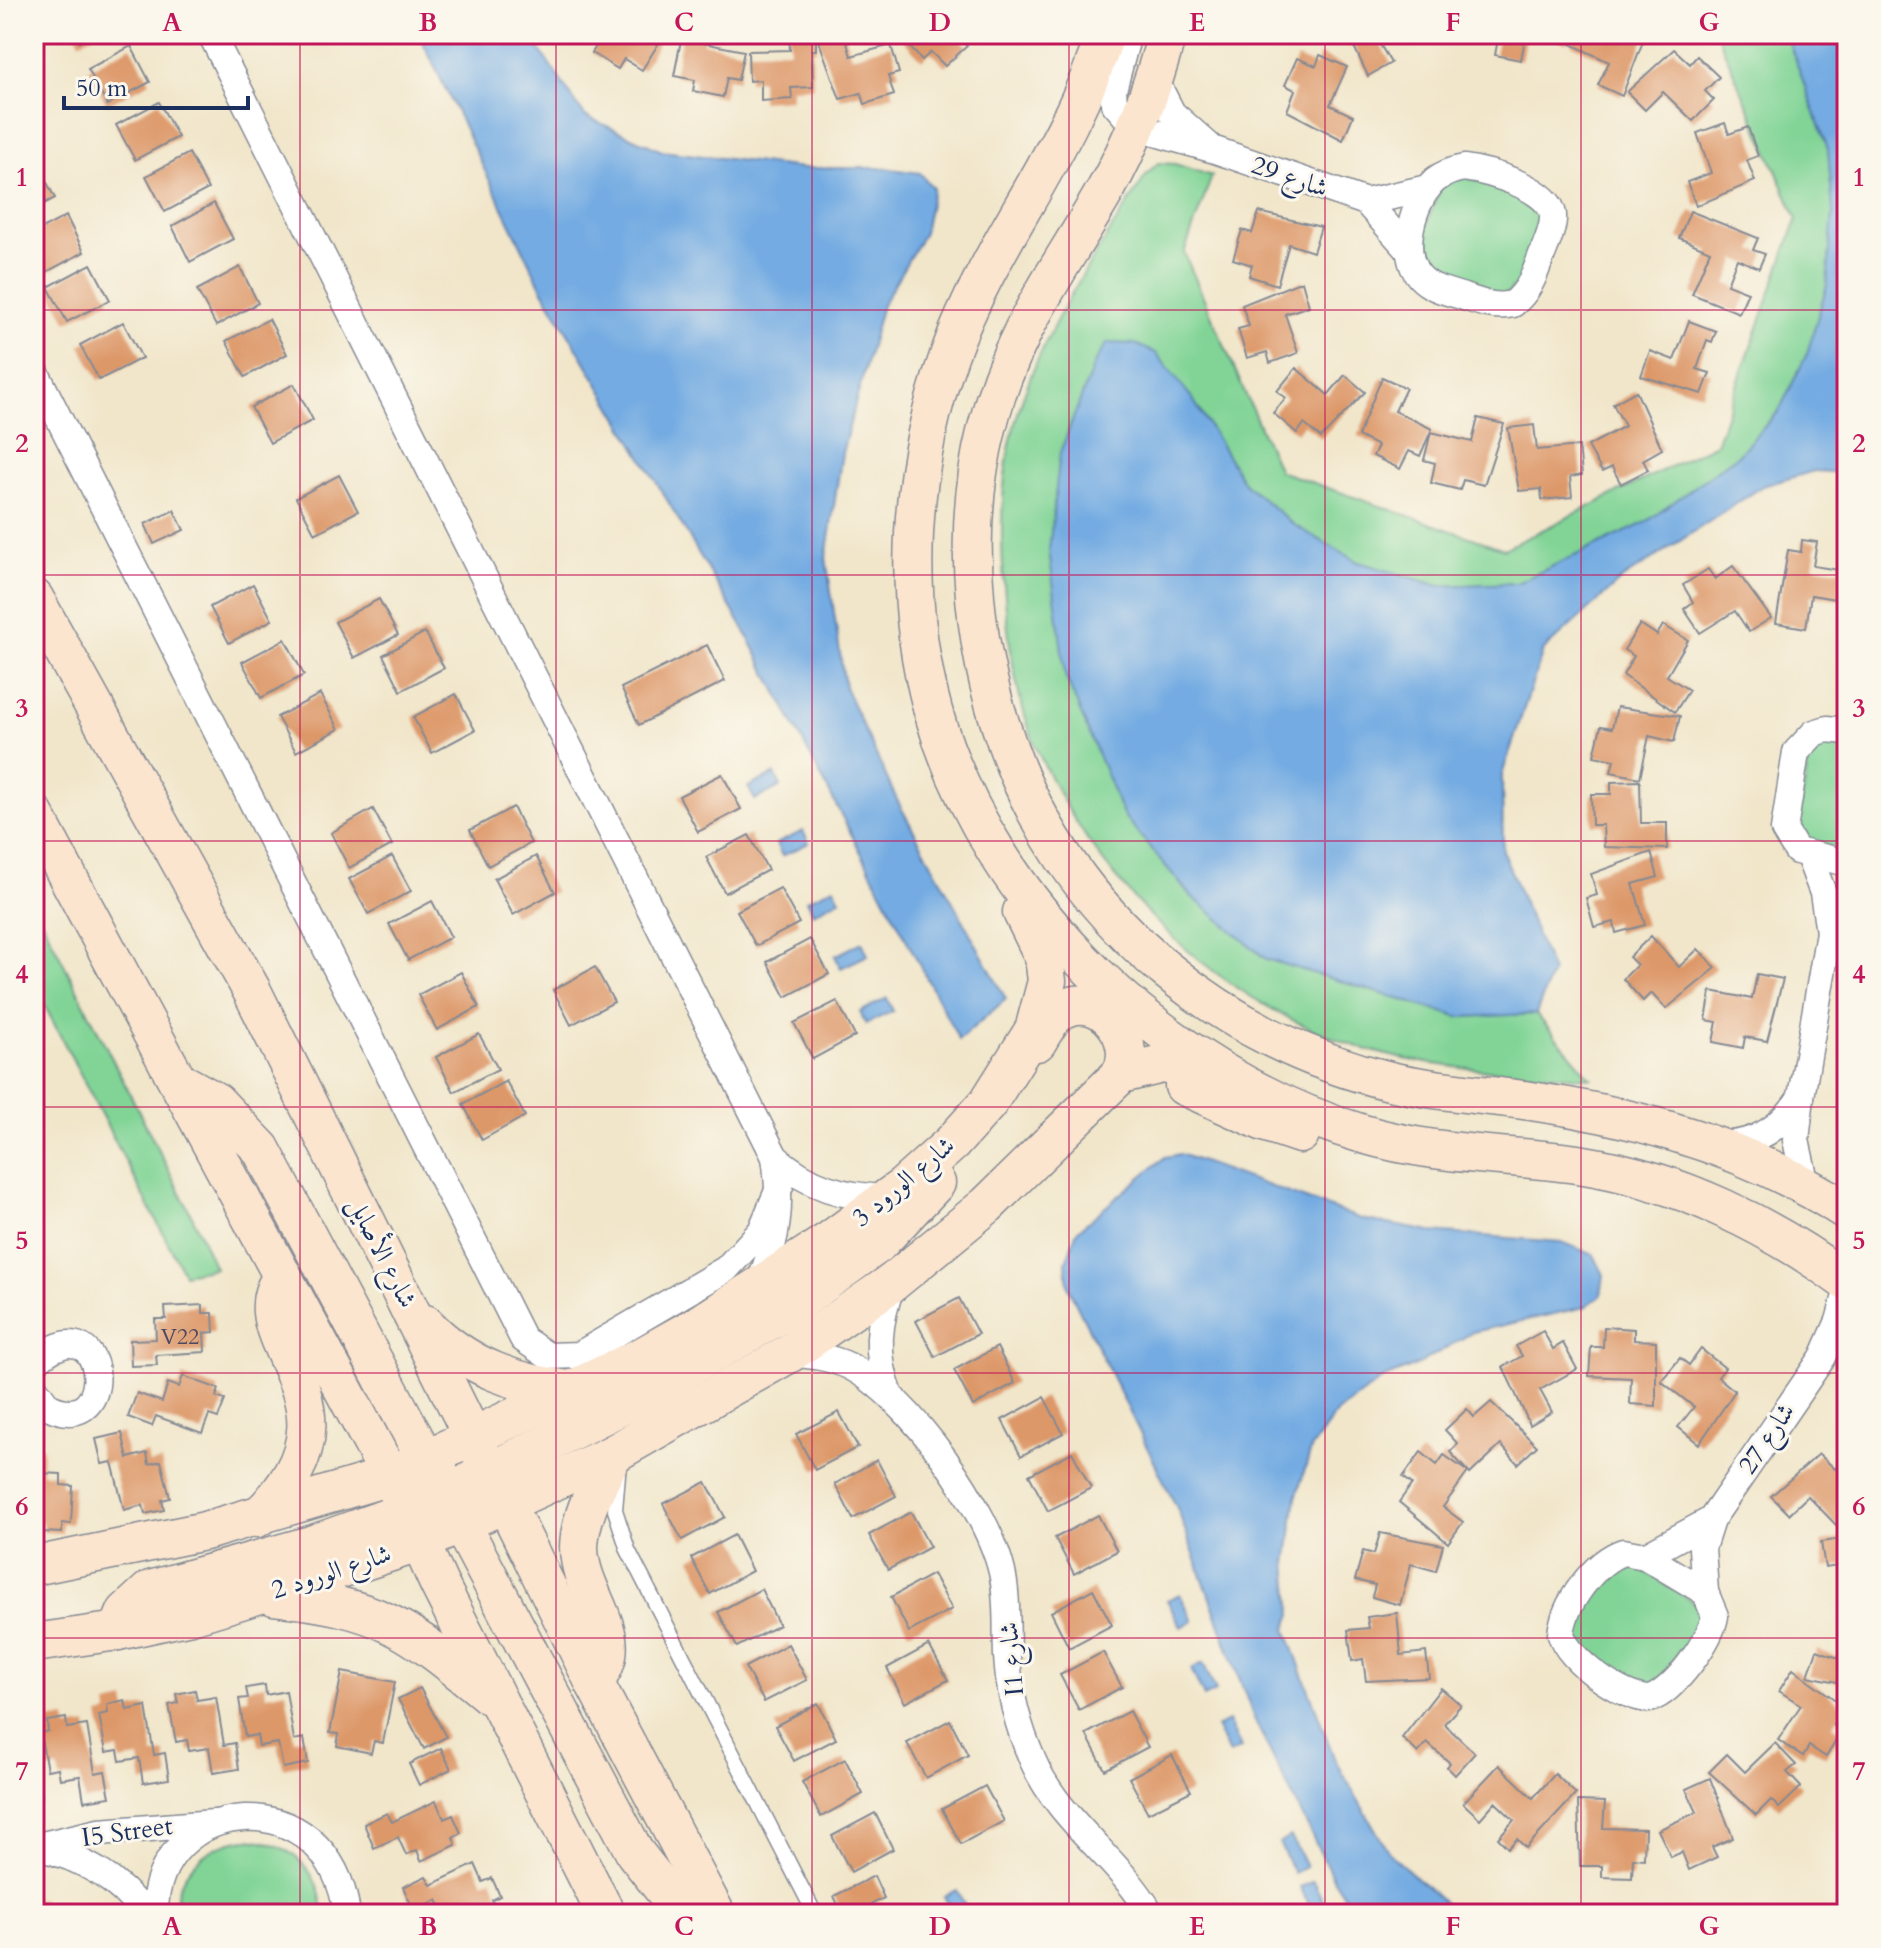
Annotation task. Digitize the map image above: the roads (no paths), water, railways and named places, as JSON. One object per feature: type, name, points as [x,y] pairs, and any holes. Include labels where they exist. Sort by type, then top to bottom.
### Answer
[{"type":"street","points":[[211,34],[775,1157],[780,1186],[778,1235],[758,1286]]},
{"type":"street","points":[[1105,34],[1077,109],[1053,160],[980,284],[950,353],[929,424],[916,498],[915,599],[919,642],[934,713],[956,772],[999,854],[1046,920],[1101,980],[1164,1033],[1232,1078],[1305,1113],[1361,1134],[1418,1148]]},
{"type":"street","points":[[1128,34],[1113,90],[1114,103],[1135,127]]},
{"type":"street","points":[[1166,35],[1135,127],[1106,189],[1030,312],[1004,369],[986,430],[975,492],[973,570],[990,686],[1006,743],[1028,797],[1057,849],[1096,902],[1132,940],[1192,991],[1248,1026],[1317,1059],[1390,1081],[1592,1111],[1714,1144],[1806,1185],[1847,1211]]},
{"type":"street","name":"شارع 29","points":[[1154,78],[1162,96],[1184,127],[1215,150]]},
{"type":"street","name":"شارع 29","points":[[1135,127],[1215,150],[1366,202],[1408,249],[1415,271],[1431,286],[1499,307],[1523,296],[1551,230],[1553,217],[1542,195],[1478,169],[1450,171],[1428,188],[1366,202]]},
{"type":"street","points":[[1408,249],[1428,188]]},
{"type":"street","points":[[34,369],[523,1339],[548,1356],[579,1355],[713,1277],[735,1262],[752,1244],[769,1217],[780,1186]]},
{"type":"street","name":"شارع الأصايل","points":[[34,598],[252,991],[594,1682],[716,1914]]},
{"type":"street","points":[[1847,731],[1827,729],[1814,733],[1796,752],[1784,830],[1797,851],[1847,863]]},
{"type":"street","points":[[956,772],[972,761],[991,765],[1027,826],[1057,849]]},
{"type":"street","points":[[34,814],[390,1476],[436,1502],[500,1704],[606,1914]]},
{"type":"street","name":"شارع الورود 3","points":[[576,1391],[705,1321],[888,1198],[952,1143],[988,1103],[1034,1030],[1047,981],[1044,957],[1013,893],[999,854]]},
{"type":"street","points":[[1809,856],[1823,893],[1829,932]]},
{"type":"street","points":[[1806,1185],[1798,1162],[1796,1140],[1801,1097],[1829,932],[1847,895]]},
{"type":"street","points":[[118,1631],[126,1612],[150,1590],[299,1549],[436,1502],[482,1501],[498,1488],[830,1280],[878,1244],[911,1213],[966,1142],[988,1103],[1019,1068],[1056,1014],[1067,1007],[1095,1009],[1118,1026],[1128,1049],[1113,1082],[987,1205],[893,1282],[790,1353],[621,1450],[498,1488]]},
{"type":"street","points":[[178,1081],[216,1102],[261,1149],[436,1502],[635,1853],[683,1914]]},
{"type":"street","points":[[1113,1082],[1184,1086],[1264,1122],[1316,1139],[1588,1166],[1640,1178],[1738,1217],[1842,1277]]},
{"type":"street","points":[[1714,1144],[1735,1145],[1755,1139],[1790,1114],[1801,1097]]},
{"type":"street","points":[[775,1157],[815,1185],[839,1193],[888,1198]]},
{"type":"street","points":[[257,1518],[289,1482],[307,1437],[307,1410],[301,1384],[270,1316],[272,1294],[283,1276]]},
{"type":"street","name":"شارع 27","points":[[1711,1520],[1645,1556],[1623,1552],[1610,1557],[1562,1621],[1561,1634],[1572,1657],[1639,1699],[1660,1696],[1706,1640],[1715,1616],[1705,1592],[1702,1548],[1711,1520],[1823,1357],[1839,1321],[1842,1277]]},
{"type":"street","name":"I1 شارع","points":[[890,1395],[882,1374],[879,1329],[893,1282]]},
{"type":"street","points":[[411,1309],[437,1336],[465,1358],[523,1383],[576,1391]]},
{"type":"street","name":"شارع 27","points":[[1823,1357],[1847,1344]]},
{"type":"street","points":[[34,1363],[52,1348],[71,1345],[88,1353],[98,1369],[99,1379],[88,1403],[72,1411],[48,1406],[34,1387]]},
{"type":"street","name":"I1 شارع","points":[[790,1353],[823,1357],[848,1365],[890,1395],[957,1477],[992,1540],[1003,1576],[1011,1693],[1020,1731],[1035,1766],[1056,1799],[1116,1865],[1151,1914]]},
{"type":"street","name":"شارع الورود 2","points":[[34,1643],[118,1631],[191,1615],[260,1594],[436,1502],[474,1435],[576,1391]]},
{"type":"street","points":[[594,1682],[607,1664],[610,1643],[585,1582],[579,1547],[589,1501],[621,1450]]},
{"type":"street","points":[[34,1566],[153,1544],[257,1518],[390,1476]]},
{"type":"street","points":[[1645,1556],[1705,1592]]},
{"type":"street","points":[[260,1594],[325,1602],[379,1616],[427,1645],[500,1704]]},
{"type":"street","name":"I5 Street","points":[[36,1847],[99,1832],[160,1824],[263,1818],[305,1834],[322,1849],[345,1902]]},
{"type":"street","points":[[155,1914],[155,1899],[166,1867],[188,1840],[218,1823]]},
{"type":"street","name":"I5 Street","points":[[36,1847],[62,1853],[106,1875],[144,1914]]},
{"type":"street","points":[[345,1902],[357,1914]]},
{"type":"lane","points":[[621,1450],[614,1489],[619,1528],[815,1914]]},
{"type":"water","points":[[419,34],[529,34],[585,116],[662,151],[802,168],[883,168],[920,173],[933,188],[924,233],[882,305],[842,453],[826,558],[845,687],[897,800],[1006,999],[959,1040],[747,635],[542,289]]},
{"type":"water","points":[[1786,34],[1847,34],[1847,473],[1814,471],[1763,486],[1621,580],[1543,651],[1502,775],[1503,852],[1552,972],[1536,1014],[1459,1017],[1266,959],[1189,894],[1123,815],[1065,675],[1049,550],[1060,453],[1094,364],[1107,343],[1135,344],[1156,353],[1192,398],[1244,483],[1294,525],[1358,562],[1440,586],[1517,583],[1645,523],[1738,455],[1779,411],[1807,354],[1827,285],[1833,212],[1828,149]]},
{"type":"water","points":[[775,774],[781,786],[755,800],[748,787]]},
{"type":"water","points":[[803,831],[809,843],[782,856],[776,844]]},
{"type":"water","points":[[834,887],[840,899],[813,913],[807,900]]},
{"type":"water","points":[[862,942],[868,955],[841,968],[835,956]]},
{"type":"water","points":[[887,998],[893,1011],[866,1024],[860,1012]]},
{"type":"water","points":[[1180,1154],[1361,1219],[1431,1232],[1562,1242],[1594,1255],[1604,1275],[1601,1295],[1585,1307],[1473,1332],[1419,1364],[1384,1378],[1337,1412],[1312,1447],[1296,1498],[1287,1564],[1292,1614],[1286,1629],[1335,1760],[1389,1853],[1457,1914],[1356,1914],[1334,1880],[1255,1721],[1177,1508],[1068,1287],[1066,1262],[1077,1231],[1165,1157]]},
{"type":"water","points":[[1180,1594],[1193,1621],[1181,1627],[1167,1600]]},
{"type":"water","points":[[1203,1663],[1216,1691],[1204,1697],[1191,1669]]},
{"type":"water","points":[[1228,1721],[1241,1748],[1229,1754],[1216,1727]]},
{"type":"water","points":[[1291,1837],[1306,1867],[1294,1873],[1279,1843]]},
{"type":"water","points":[[1313,1881],[1328,1911],[1314,1914],[1300,1887]]},
{"type":"water","points":[[957,1890],[969,1914],[953,1914],[944,1896]]}]
